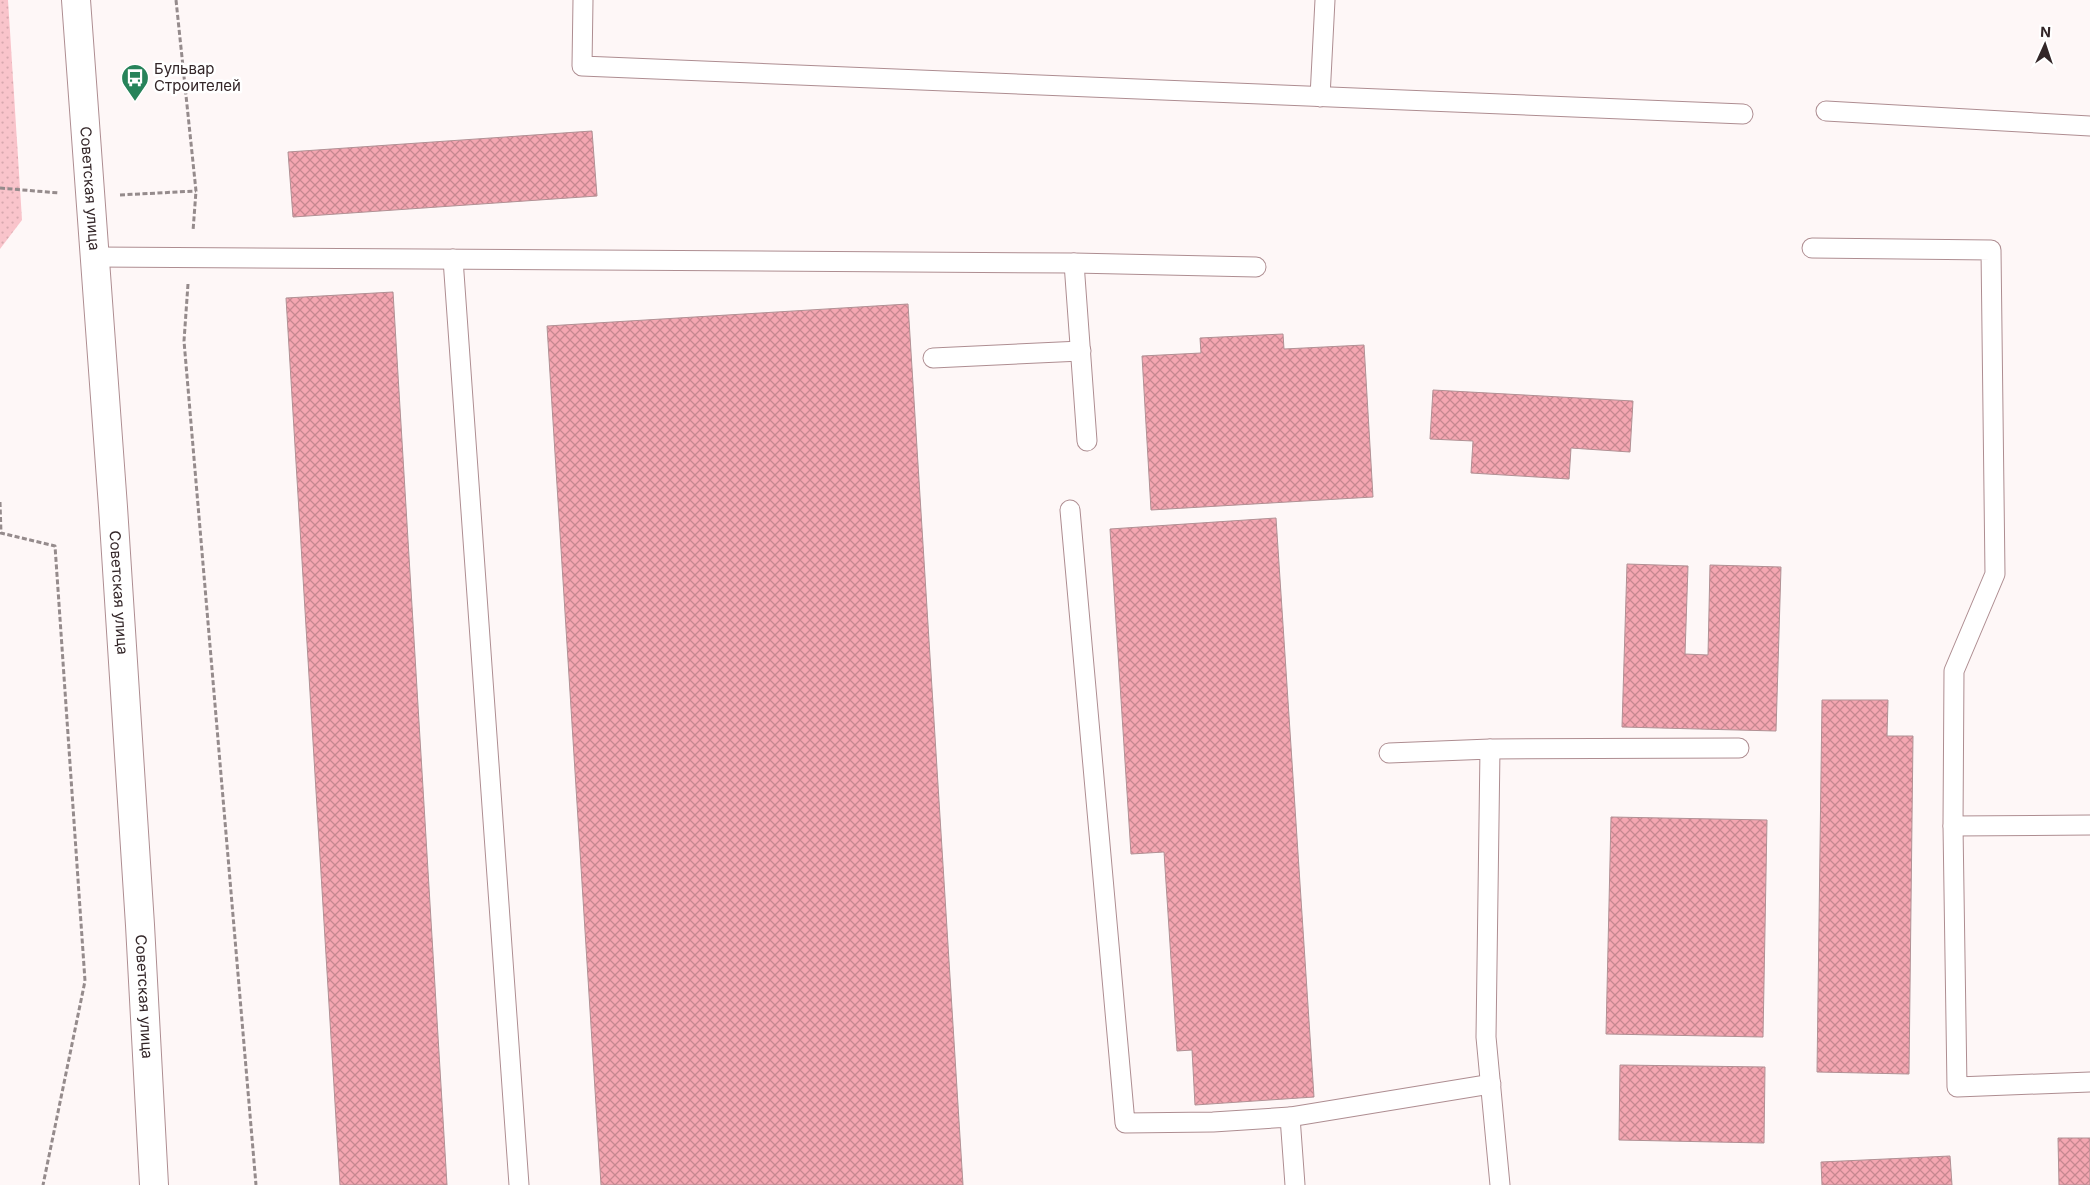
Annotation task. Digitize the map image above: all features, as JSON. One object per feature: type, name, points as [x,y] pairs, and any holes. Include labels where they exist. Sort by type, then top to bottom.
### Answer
[{"type":"main road","name":"Советская улица","points":[[76,0],[140,925],[154,1185]]},
{"type":"lane","points":[[583,0],[582,66],[1743,114]]},
{"type":"lane","points":[[1320,97],[1325,0]]},
{"type":"lane","points":[[1826,111],[2090,126]]},
{"type":"lane","points":[[1812,248],[1991,250],[1995,574],[1954,671],[1953,826],[1957,1087],[2090,1082]]},
{"type":"lane","points":[[94,257],[1074,263],[1256,267]]},
{"type":"lane","points":[[454,259],[519,1185]]},
{"type":"lane","points":[[1074,263],[1087,441]]},
{"type":"lane","points":[[933,358],[1081,351]]},
{"type":"lane","points":[[1070,510],[1125,1123],[1213,1122],[1290,1116],[1491,1084]]},
{"type":"lane","points":[[1389,752],[1490,749],[1739,748]]},
{"type":"lane","points":[[1490,749],[1486,1037],[1500,1185]]},
{"type":"lane","points":[[1953,826],[2090,825]]},
{"type":"lane","points":[[1290,1116],[1295,1185]]},
{"type":"path","points":[[176,0],[196,192],[184,341],[256,1185]]},
{"type":"path","points":[[0,502],[1,534],[55,546],[85,981],[44,1185]]},
{"type":"shaded area","points":[[0,0],[8,0],[22,220],[0,249]]},
{"type":"building","points":[[592,131],[597,196],[293,217],[288,152]]},
{"type":"building","points":[[393,292],[447,1185],[340,1185],[286,298]]},
{"type":"building","points":[[908,304],[963,1185],[601,1185],[547,326]]},
{"type":"building","points":[[1283,334],[1284,349],[1364,345],[1373,497],[1151,510],[1142,356],[1201,353],[1200,338]]},
{"type":"building","points":[[1433,390],[1633,401],[1630,452],[1571,448],[1569,479],[1471,473],[1473,441],[1430,439]]},
{"type":"building","points":[[1276,518],[1314,1097],[1195,1105],[1192,1050],[1177,1051],[1164,852],[1131,854],[1110,529]]},
{"type":"building","points":[[1627,564],[1688,566],[1685,654],[1708,655],[1710,565],[1781,567],[1776,731],[1622,727]]},
{"type":"building","points":[[1822,700],[1888,700],[1887,736],[1913,736],[1909,1074],[1817,1072]]},
{"type":"building","points":[[1611,817],[1767,820],[1763,1037],[1606,1034]]},
{"type":"building","points":[[1620,1065],[1765,1067],[1764,1143],[1619,1140]]},
{"type":"building","points":[[2058,1138],[2090,1138],[2090,1185],[2059,1185]]},
{"type":"building","points":[[1950,1156],[1952,1185],[1822,1185],[1821,1162]]},
{"type":"place","name":"Бульвар Строителей","points":[[135,102]]}]
